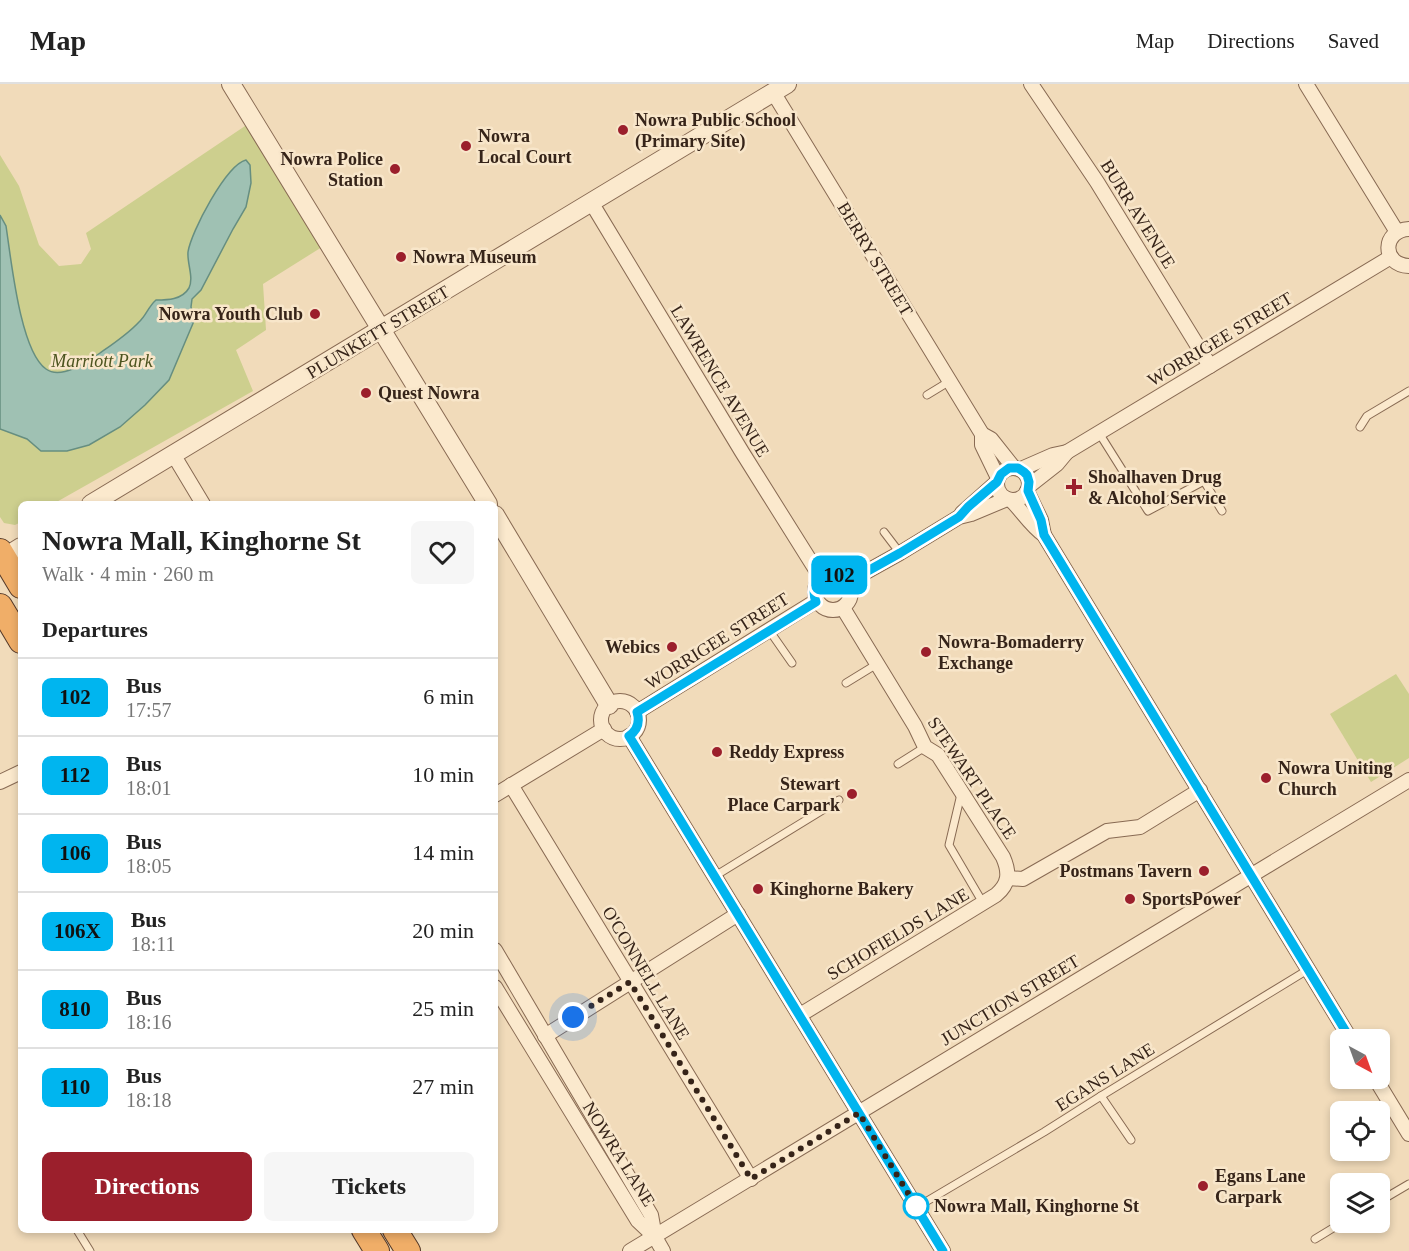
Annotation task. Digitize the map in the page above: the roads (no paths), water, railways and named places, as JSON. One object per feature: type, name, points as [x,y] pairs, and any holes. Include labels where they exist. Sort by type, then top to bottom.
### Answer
[{"type":"highway","points":[[6,554],[18,580]]},
{"type":"highway","points":[[0,606],[18,636]]},
{"type":"highway","points":[[366,1233],[377,1251]]},
{"type":"highway","points":[[397,1233],[408,1251]]},
{"type":"street","points":[[231,84],[486,501]]},
{"type":"street","name":"BURR AVENUE","points":[[1031,84],[1097,182],[1209,366]]},
{"type":"street","points":[[1306,84],[1403,230],[1389,240],[1389,252],[1399,265],[1409,266]]},
{"type":"street","name":"PLUNKETT STREET","points":[[96,501],[382,330],[776,87]]},
{"type":"street","name":"BERRY STREET","points":[[776,87],[982,434],[991,439],[1017,469]]},
{"type":"street","name":"LAWRENCE AVENUE","points":[[591,202],[821,578]]},
{"type":"street","name":"WORRIGEE STREET","points":[[1017,469],[1067,452],[1391,257]]},
{"type":"street","name":"BERRY STREET","points":[[982,434],[982,445],[998,480]]},
{"type":"street","name":"WORRIGEE STREET","points":[[1028,488],[1057,464],[1067,452]]},
{"type":"street","points":[[173,454],[201,501]]},
{"type":"street","points":[[848,582],[959,517],[998,480],[1004,470],[1017,469],[1024,472],[1028,478],[1028,488],[1041,520],[1044,535],[1344,1029]]},
{"type":"street","points":[[998,480],[999,492],[1027,517],[1036,530],[1044,535]]},
{"type":"street","points":[[959,517],[1009,499],[1019,499],[1028,488]]},
{"type":"street","points":[[498,520],[609,705]]},
{"type":"street","points":[[832,574],[839,575],[848,582],[850,599],[843,608],[828,610],[816,602],[815,586],[821,578],[832,574]]},
{"type":"street","name":"WORRIGEE STREET","points":[[637,712],[816,602]]},
{"type":"street","name":"STEWART PLACE","points":[[843,608],[915,726],[925,747],[938,755],[1003,857],[1008,878]]},
{"type":"street","points":[[620,701],[630,704],[637,712],[639,723],[634,733],[620,739],[611,736],[604,729],[602,719],[609,705],[620,701]]},
{"type":"street","points":[[498,793],[604,729]]},
{"type":"street","points":[[629,736],[943,1251]]},
{"type":"street","points":[[0,782],[18,773]]},
{"type":"street","name":"JUNCTION STREET","points":[[630,1251],[1409,780]]},
{"type":"street","name":"O'CONNELL LANE","points":[[511,785],[751,1179]]},
{"type":"street","points":[[1008,878],[1023,879],[1107,831],[1140,827],[1200,790]]},
{"type":"street","name":"SCHOFIELDS LANE","points":[[800,1015],[983,903],[1003,888],[1008,878]]},
{"type":"street","points":[[545,1036],[738,914]]},
{"type":"street","name":"NOWRA LANE","points":[[498,955],[651,1215],[655,1236]]},
{"type":"street","name":"NOWRA LANE","points":[[498,989],[529,1010]]},
{"type":"street","name":"NOWRA LANE","points":[[498,992],[638,1221],[655,1236]]},
{"type":"street","points":[[1382,1089],[1409,1134]]},
{"type":"street","points":[[655,1236],[663,1251]]},
{"type":"lane","points":[[927,395],[950,381]]},
{"type":"lane","points":[[1360,427],[1367,416],[1409,391]]},
{"type":"lane","points":[[1099,433],[1148,511],[1204,481],[1222,511]]},
{"type":"lane","points":[[884,532],[900,553]]},
{"type":"lane","points":[[769,630],[792,663]]},
{"type":"lane","points":[[846,683],[877,664]]},
{"type":"lane","points":[[898,764],[925,747]]},
{"type":"lane","points":[[962,792],[949,845],[983,903]]},
{"type":"lane","points":[[715,876],[839,800]]},
{"type":"lane","name":"EGANS LANE","points":[[917,1208],[1308,969]]},
{"type":"lane","points":[[1101,1096],[1131,1140]]},
{"type":"lane","points":[[1390,1195],[1409,1184]]},
{"type":"lane","points":[[1315,1239],[1330,1230]]},
{"type":"lane","points":[[78,1233],[90,1251]]},
{"type":"place","name":"Nowra Public School (Primary Site)","points":[[623,130]]},
{"type":"place","name":"Nowra Local Court","points":[[466,146]]},
{"type":"place","name":"Nowra Police Station","points":[[395,169]]},
{"type":"place","name":"Nowra Museum","points":[[401,257]]},
{"type":"place","name":"Nowra Youth Club","points":[[315,314]]},
{"type":"place","name":"Quest Nowra","points":[[366,393]]},
{"type":"place","name":"Shoalhaven Drug & Alcohol Service","points":[[1074,487]]},
{"type":"place","name":"Webics","points":[[672,647]]},
{"type":"place","name":"Nowra-Bomaderry Exchange","points":[[926,652]]},
{"type":"place","name":"Reddy Express","points":[[717,752]]},
{"type":"place","name":"Nowra Uniting Church","points":[[1266,778]]},
{"type":"place","name":"Stewart Place Carpark","points":[[852,794]]},
{"type":"place","name":"Postmans Tavern","points":[[1204,871]]},
{"type":"place","name":"Kinghorne Bakery","points":[[758,889]]},
{"type":"place","name":"SportsPower","points":[[1130,899]]},
{"type":"place","name":"Egans Lane Carpark","points":[[1203,1186]]},
{"type":"place","name":"Nowra Mall, Kinghorne St","points":[[916,1206]]},
{"type":"park label","name":"Marriott Park","points":[[102,361]]}]
